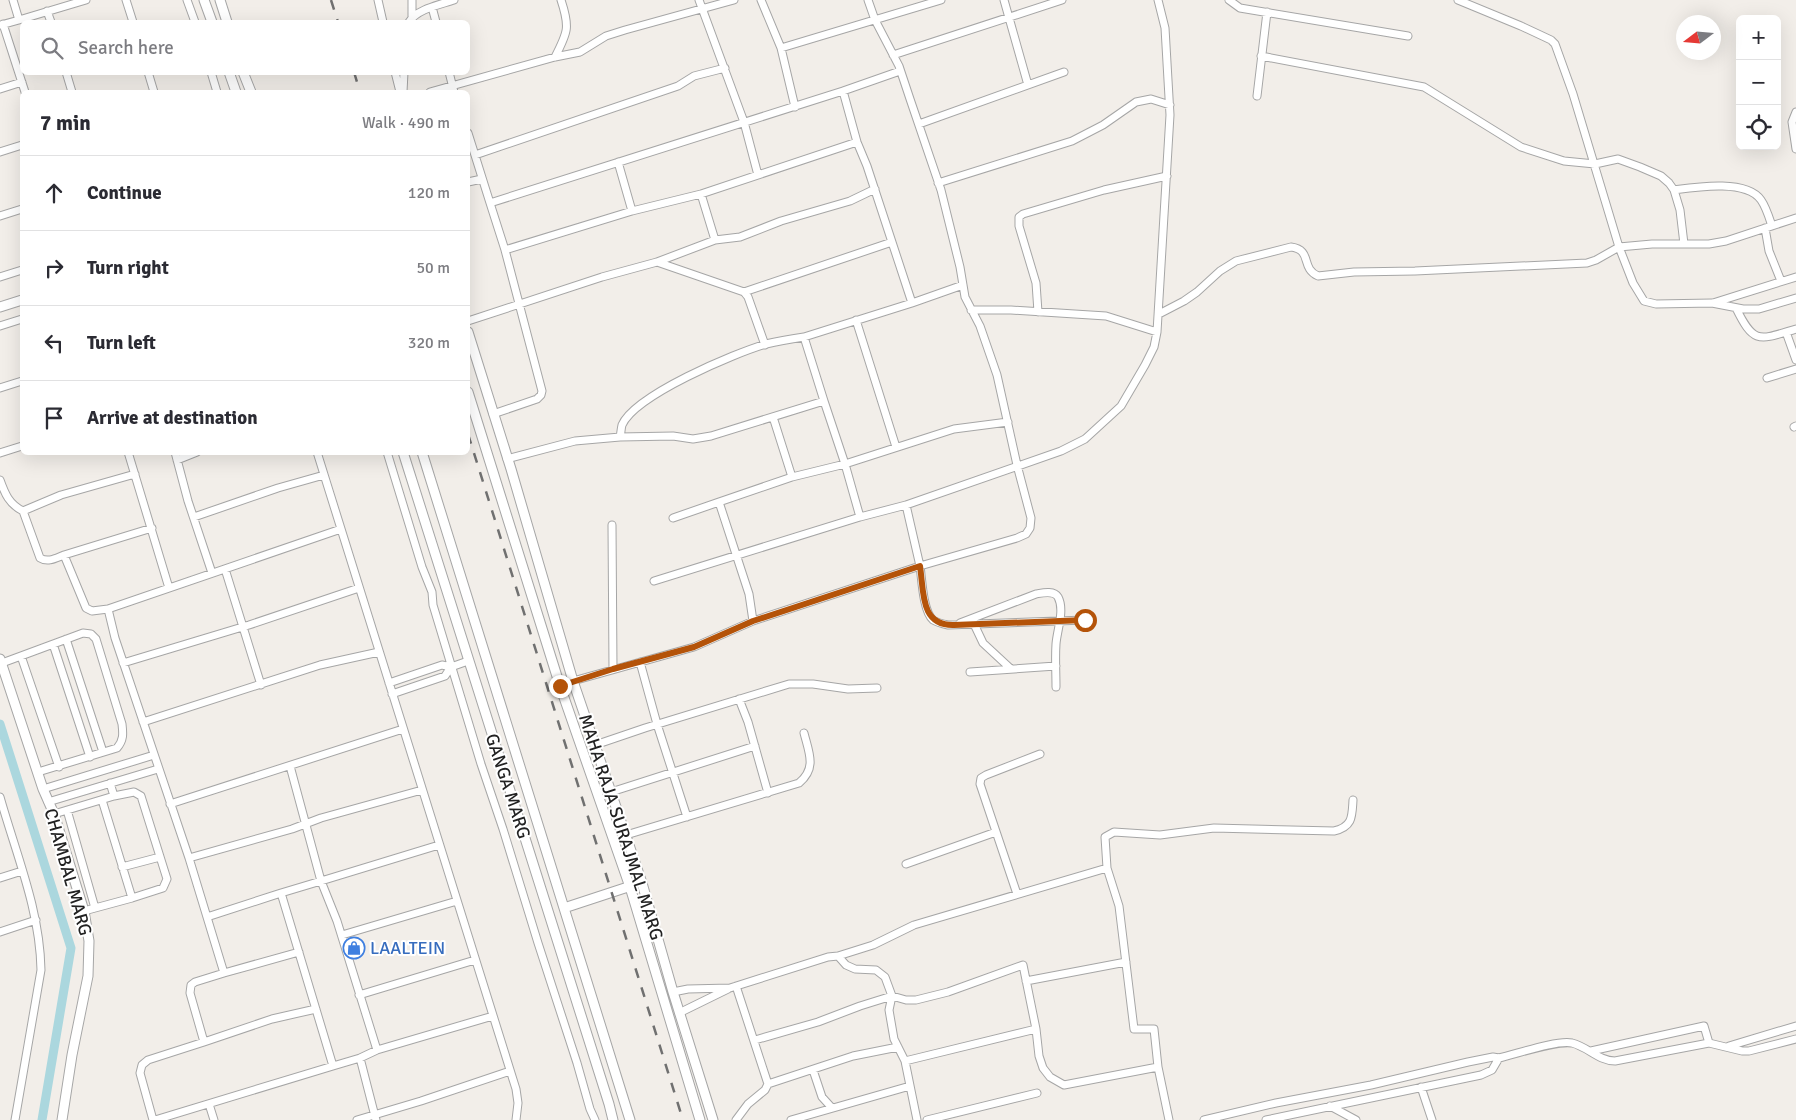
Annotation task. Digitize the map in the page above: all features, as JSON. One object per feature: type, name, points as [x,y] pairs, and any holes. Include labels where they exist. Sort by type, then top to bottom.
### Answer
[{"type":"street","points":[[13,0],[19,20]]},
{"type":"street","points":[[24,90],[2,25],[86,0]]},
{"type":"street","points":[[126,0],[132,20]]},
{"type":"street","points":[[187,0],[194,20]]},
{"type":"street","points":[[204,0],[211,20]]},
{"type":"street","points":[[220,0],[226,20]]},
{"type":"street","points":[[378,0],[383,20]]},
{"type":"street","points":[[410,20],[412,0]]},
{"type":"street","points":[[410,20],[432,8],[454,0]]},
{"type":"street","points":[[555,57],[565,38],[568,27],[561,0]]},
{"type":"street","points":[[699,0],[744,122],[758,175]]},
{"type":"street","points":[[450,75],[453,89],[555,57],[580,52],[606,36],[734,0]]},
{"type":"street","points":[[761,0],[781,48],[796,107]]},
{"type":"street","points":[[560,686],[613,669],[694,647],[753,621],[920,566],[1017,538],[1026,534],[1030,528],[1031,518],[997,375],[980,326],[965,297],[960,267],[938,183],[919,124],[900,71],[875,20],[868,0]]},
{"type":"street","points":[[781,48],[941,0]]},
{"type":"street","points":[[1004,0],[1028,85]]},
{"type":"street","points":[[893,55],[1062,0]]},
{"type":"street","points":[[654,581],[906,504],[1061,451],[1085,438],[1121,406],[1146,365],[1154,347],[1157,332],[1170,105],[1165,28],[1158,0]]},
{"type":"street","points":[[1229,0],[1240,8],[1408,36]]},
{"type":"street","points":[[1458,0],[1497,15],[1551,40],[1555,44],[1595,164],[1619,247],[1633,283],[1644,301],[1656,304],[1712,303],[1736,308],[1759,309],[1796,298]]},
{"type":"street","points":[[432,8],[435,20]]},
{"type":"street","points":[[48,11],[50,20]]},
{"type":"street","points":[[1257,96],[1267,12]]},
{"type":"street","points":[[1261,56],[1424,87],[1521,147],[1564,161],[1595,164],[1618,159],[1624,160],[1661,176],[1674,190],[1680,210],[1684,244]]},
{"type":"street","points":[[475,155],[678,86],[694,76],[724,68]]},
{"type":"street","points":[[490,203],[796,107],[900,71]]},
{"type":"street","points":[[919,124],[1064,72]]},
{"type":"street","points":[[67,75],[71,90]]},
{"type":"street","points":[[149,75],[153,90]]},
{"type":"street","points":[[212,75],[216,90]]},
{"type":"street","points":[[230,75],[235,90]]},
{"type":"street","points":[[244,75],[250,90]]},
{"type":"street","points":[[396,75],[401,90]]},
{"type":"street","points":[[402,90],[404,75]]},
{"type":"street","points":[[0,89],[22,82]]},
{"type":"street","points":[[843,91],[857,142],[875,189],[912,303]]},
{"type":"street","points":[[938,183],[1078,139],[1103,125],[1136,102],[1151,100],[1170,105]]},
{"type":"street","points":[[1796,112],[1792,122],[1796,149]]},
{"type":"street","points":[[470,139],[505,250],[541,384],[541,395],[537,399],[493,414]]},
{"type":"street","points":[[505,250],[632,211],[701,194],[857,142]]},
{"type":"street","points":[[0,152],[20,146]]},
{"type":"street","points":[[618,162],[632,211]]},
{"type":"street","points":[[1038,312],[1036,283],[1019,226],[1019,217],[1023,214],[1079,197],[1167,176]]},
{"type":"street","points":[[470,182],[482,179]]},
{"type":"street","points":[[1674,190],[1724,185],[1749,192],[1758,196],[1762,201],[1772,226]]},
{"type":"street","points":[[470,320],[602,277],[657,262],[715,240],[740,237],[781,221],[850,201],[875,189]]},
{"type":"street","points":[[701,194],[715,240]]},
{"type":"street","points":[[0,216],[20,210]]},
{"type":"street","points":[[1158,314],[1184,301],[1220,271],[1236,261],[1286,247],[1299,248],[1303,251],[1309,269],[1318,276],[1354,272],[1572,265],[1596,260],[1619,247],[1709,244],[1726,241],[1796,218]]},
{"type":"street","points":[[1765,228],[1769,251],[1781,282]]},
{"type":"street","points":[[744,292],[892,242]]},
{"type":"street","points":[[657,262],[744,292],[748,297],[765,345]]},
{"type":"street","points":[[0,277],[20,271]]},
{"type":"street","points":[[1712,303],[1796,277]]},
{"type":"street","points":[[620,437],[621,426],[643,403],[693,373],[765,345],[804,337],[963,286]]},
{"type":"street","points":[[0,306],[20,301]]},
{"type":"street","points":[[1736,308],[1748,331],[1753,335],[1763,337],[1796,329]]},
{"type":"street","points":[[971,310],[1011,310],[1106,316],[1157,332]]},
{"type":"street","points":[[0,326],[20,320]]},
{"type":"street","points":[[856,320],[896,447]]},
{"type":"street","points":[[1786,332],[1796,360]]},
{"type":"street","points":[[804,337],[860,517]]},
{"type":"street","name":"MAHA RAJA SURAJMAL MARG","points":[[470,339],[573,681],[642,883],[679,1013],[713,1120]]},
{"type":"street","points":[[1767,378],[1796,369]]},
{"type":"street","points":[[0,388],[20,382]]},
{"type":"street","name":"MAHA RAJA SURAJMAL MARG","points":[[470,398],[560,686],[630,887],[700,1120]]},
{"type":"street","points":[[491,466],[507,459],[576,441],[620,437],[673,436],[693,439],[711,436],[824,401]]},
{"type":"street","points":[[773,417],[792,477]]},
{"type":"street","points":[[673,518],[792,477],[845,464],[954,429],[1008,422]]},
{"type":"street","points":[[0,453],[20,447]]},
{"type":"street","points":[[129,455],[169,588]]},
{"type":"street","points":[[318,455],[510,1071],[518,1103],[516,1120]]},
{"type":"street","points":[[388,455],[422,567],[432,592],[433,605],[451,667],[594,1120]]},
{"type":"street","name":"GANGA MARG","points":[[404,455],[613,1120]]},
{"type":"street","name":"GANGA MARG","points":[[423,455],[630,1120]]},
{"type":"street","points":[[176,456],[212,573]]},
{"type":"street","points":[[23,511],[61,495],[135,474]]},
{"type":"street","points":[[194,516],[324,475]]},
{"type":"street","points":[[0,480],[13,506],[23,511],[40,558],[44,560],[152,528]]},
{"type":"street","points":[[719,502],[749,594],[753,621]]},
{"type":"street","points":[[906,504],[920,566],[927,612],[932,619],[939,623],[954,625],[1085,620]]},
{"type":"street","points":[[612,525],[613,669]]},
{"type":"street","points":[[64,555],[86,608],[92,611],[108,609],[341,529]]},
{"type":"street","points":[[225,569],[261,685]]},
{"type":"street","points":[[123,663],[242,627],[359,588]]},
{"type":"street","points":[[954,625],[1036,594],[1054,594],[1057,596],[1060,605],[1060,621],[1056,642],[1056,687]]},
{"type":"street","points":[[108,609],[114,638],[189,858],[224,973]]},
{"type":"street","points":[[974,624],[983,643],[1012,669]]},
{"type":"street","points":[[1,661],[21,656],[83,633],[91,634],[96,639],[122,724],[122,743],[118,748],[38,772]]},
{"type":"street","points":[[66,639],[103,752]]},
{"type":"street","points":[[53,644],[90,757]]},
{"type":"street","points":[[143,722],[320,666],[379,652]]},
{"type":"street","points":[[21,656],[59,767]]},
{"type":"street","name":"CHAMBAL MARG","points":[[1,661],[43,789],[54,814],[84,910],[89,941],[88,976],[72,1056],[62,1120]]},
{"type":"street","points":[[389,683],[442,665],[451,667],[468,661]]},
{"type":"street","points":[[640,662],[657,724],[688,817]]},
{"type":"street","points":[[970,672],[1056,666]]},
{"type":"street","points":[[392,694],[445,676],[451,667]]},
{"type":"street","points":[[595,745],[657,724],[795,684],[848,689],[877,688]]},
{"type":"street","points":[[739,699],[768,793]]},
{"type":"street","points":[[170,804],[403,729]]},
{"type":"street","points":[[626,836],[799,783],[806,777],[810,769],[804,733]]},
{"type":"street","points":[[611,792],[755,746]]},
{"type":"street","points":[[1017,894],[980,784],[981,778],[986,775],[1040,754]]},
{"type":"street","points":[[43,789],[154,755]]},
{"type":"street","points":[[290,766],[321,881],[342,935],[377,1050]]},
{"type":"street","points":[[48,802],[158,769]]},
{"type":"street","points":[[110,782],[114,796]]},
{"type":"street","points":[[189,858],[422,790]]},
{"type":"street","points":[[54,814],[114,796],[134,792],[141,796],[167,879],[163,888],[84,910]]},
{"type":"street","points":[[0,798],[36,920],[41,952],[41,970],[15,1120]]},
{"type":"street","points":[[102,800],[132,898]]},
{"type":"street","points":[[1169,1120],[1158,1067],[1154,1029],[1134,1029],[1119,906],[1107,868],[1105,836],[1114,832],[1160,835],[1214,828],[1334,831],[1340,830],[1349,822],[1352,817],[1353,800]]},
{"type":"street","points":[[67,810],[95,908]]},
{"type":"street","points":[[0,827],[8,824]]},
{"type":"street","points":[[906,864],[996,832]]},
{"type":"street","points":[[207,917],[439,845]]},
{"type":"street","points":[[122,867],[160,857]]},
{"type":"street","points":[[679,1013],[733,987],[873,945],[914,925],[1107,868]]},
{"type":"street","points":[[0,878],[22,871]]},
{"type":"street","points":[[564,908],[642,883]]},
{"type":"street","points":[[281,894],[333,1066]]},
{"type":"street","points":[[342,935],[457,901]]},
{"type":"street","points":[[0,932],[36,920]]},
{"type":"street","points":[[204,1042],[190,993],[191,985],[224,973],[298,952]]},
{"type":"street","points":[[838,956],[846,965],[855,969],[876,970],[885,977],[892,996],[889,1010],[894,1039],[905,1062],[916,1120]]},
{"type":"street","points":[[359,995],[475,960]]},
{"type":"street","points":[[1026,981],[1126,962]]},
{"type":"street","points":[[755,1040],[818,1022],[892,996],[906,1000],[916,1000],[948,992],[1023,965],[1036,1030],[1038,1056],[1043,1068],[1050,1077],[1064,1085],[1158,1067]]},
{"type":"street","points":[[673,992],[688,988],[733,987]]},
{"type":"street","points":[[733,987],[755,1040],[768,1084]]},
{"type":"street","points":[[316,1009],[272,1019],[148,1060],[142,1066],[140,1073],[154,1120],[360,1058],[377,1050],[493,1016]]},
{"type":"street","points":[[1590,1051],[1704,1026],[1709,1043]]},
{"type":"street","points":[[1728,1046],[1796,1026]]},
{"type":"street","points":[[905,1062],[1036,1030]]},
{"type":"street","points":[[1204,1120],[1276,1103],[1371,1085],[1468,1062],[1493,1057],[1499,1058],[1564,1043],[1571,1043],[1608,1061],[1615,1061],[1709,1043],[1749,1051],[1796,1039]]},
{"type":"street","points":[[736,1120],[748,1104],[765,1090],[768,1084],[853,1056],[898,1047]]},
{"type":"street","points":[[360,1058],[376,1117]]},
{"type":"street","points":[[1266,1120],[1482,1075],[1492,1070],[1499,1058]]},
{"type":"street","points":[[813,1070],[822,1097],[832,1108]]},
{"type":"street","points":[[357,1120],[376,1117],[510,1071]]},
{"type":"street","points":[[791,1120],[910,1086]]},
{"type":"street","points":[[1421,1087],[1432,1120]]},
{"type":"street","points":[[927,1120],[1037,1093]]},
{"type":"street","points":[[209,1104],[214,1120]]},
{"type":"street","points":[[1330,1106],[1356,1120]]},
{"type":"waterway","points":[[0,724],[71,948],[42,1120]]},
{"type":"railway","points":[[331,0],[337,20]]},
{"type":"railway","points":[[355,75],[359,90]]},
{"type":"railway","points":[[470,440],[683,1120]]},
{"type":"place","name":"LAALTEIN","points":[[354,948]]},
{"type":"route","points":[[560,686],[613,669],[694,647],[753,621],[920,566],[927,612],[932,619],[939,623],[948,625],[1004,624],[1085,620]]}]
